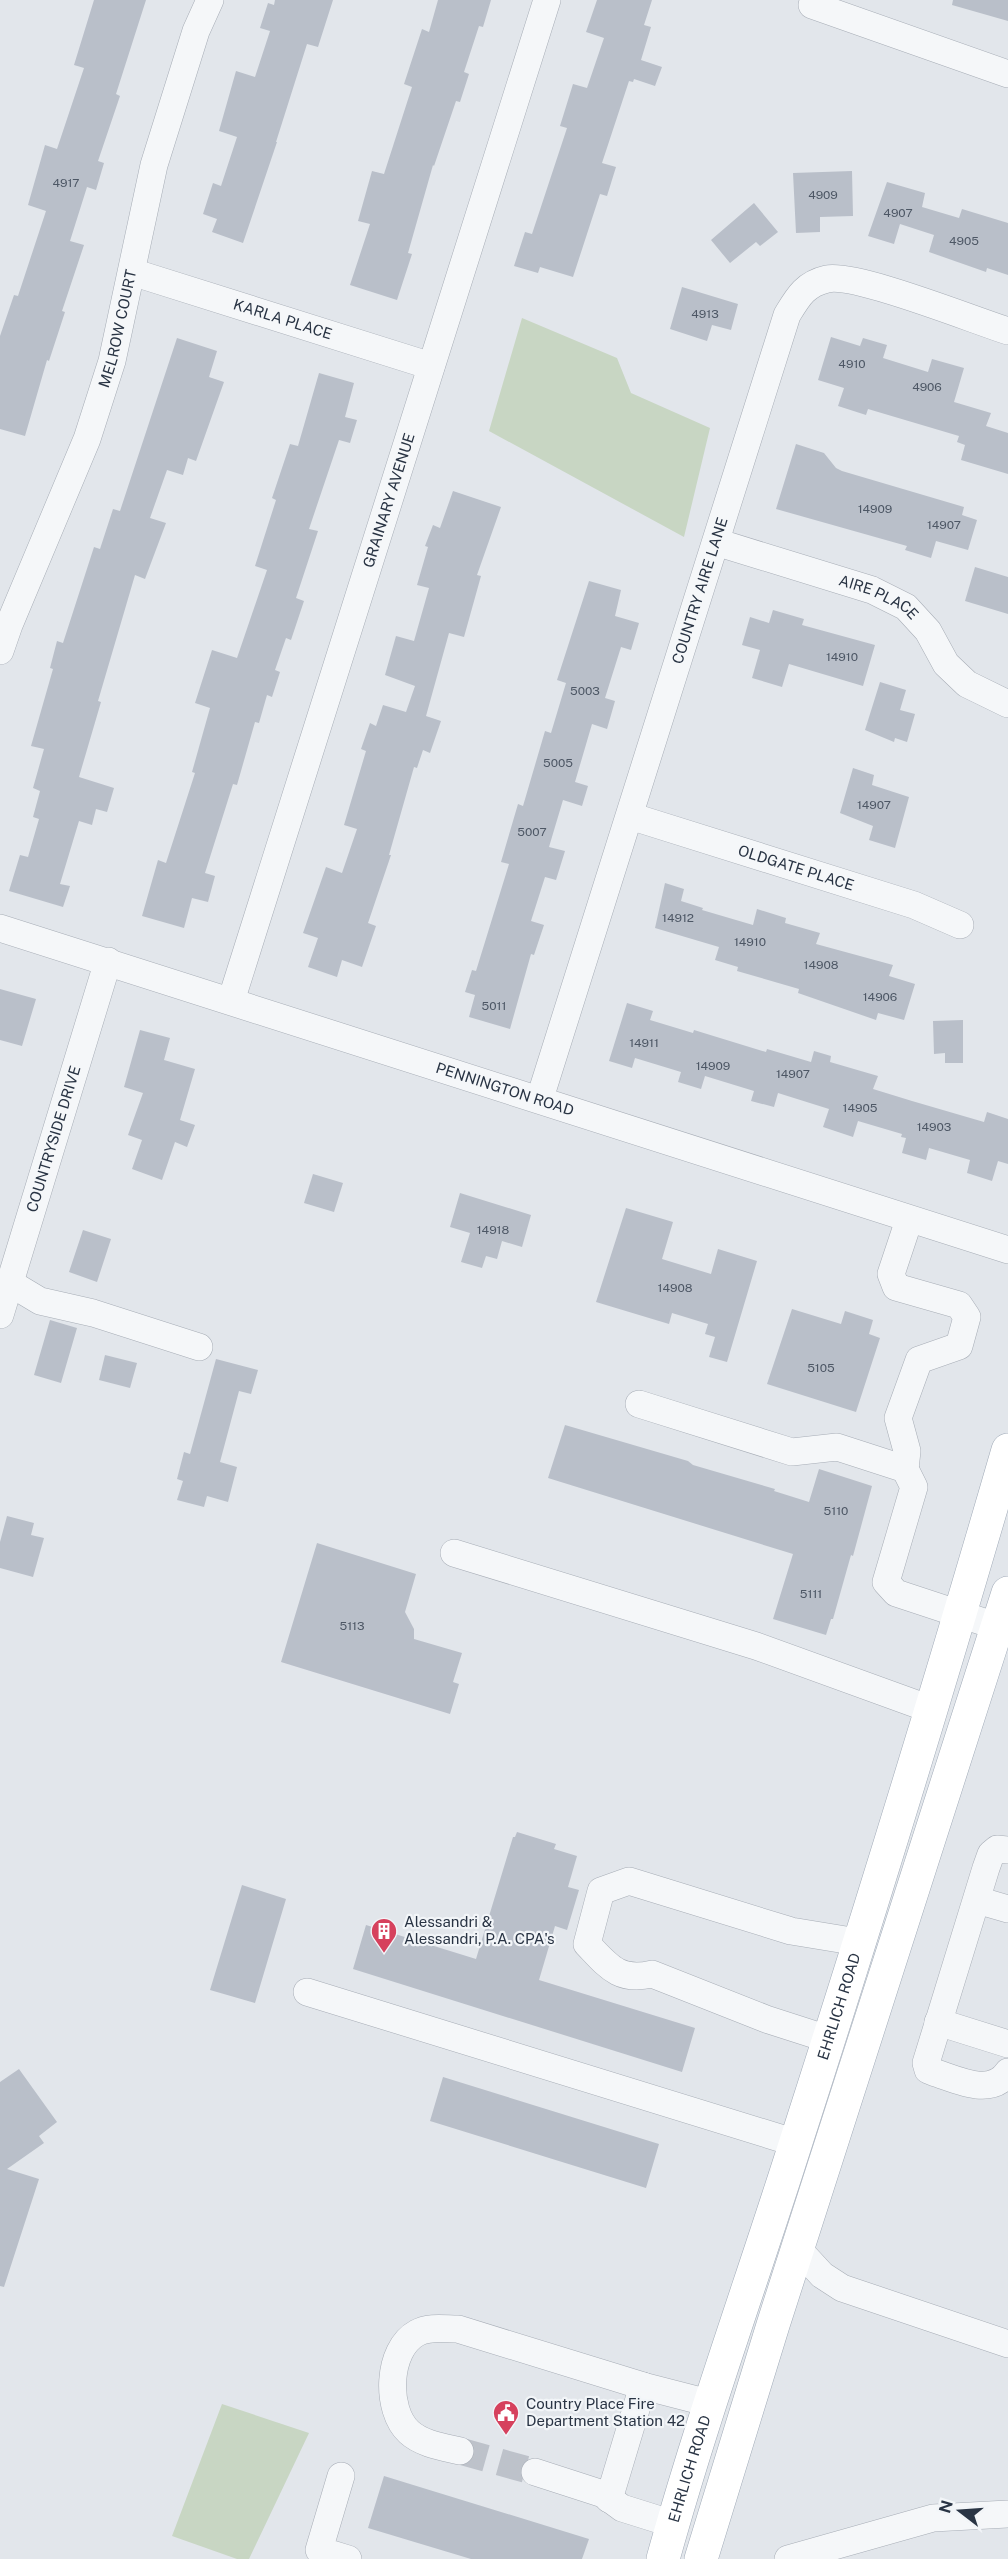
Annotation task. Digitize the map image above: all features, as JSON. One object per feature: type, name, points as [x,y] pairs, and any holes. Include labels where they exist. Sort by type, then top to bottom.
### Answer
[{"type":"main road","name":"EHRLICH ROAD","points":[[663,2559],[709,2403],[796,2143],[960,1616],[1008,1450]]},
{"type":"main road","points":[[701,2559],[798,2249],[1003,1629],[1008,1593]]},
{"type":"street","name":"MELROW COURT","points":[[0,651],[87,439],[112,361],[153,165],[193,42],[210,0]]},
{"type":"street","name":"GRAINARY AVENUE","points":[[231,1001],[547,0]]},
{"type":"street","points":[[812,5],[1008,74]]},
{"type":"street","name":"KARLA PLACE","points":[[132,272],[431,366]]},
{"type":"street","name":"COUNTRY AIRE LANE","points":[[540,1098],[787,315],[801,291],[827,279],[856,280],[1008,331]]},
{"type":"street","name":"AIRE PLACE","points":[[716,542],[872,590],[906,607],[928,631],[946,664],[967,684],[1008,704]]},
{"type":"street","name":"OLDGATE PLACE","points":[[630,816],[914,905],[960,925]]},
{"type":"street","name":"PENNINGTON ROAD","points":[[0,928],[540,1098],[699,1153],[1008,1250]]},
{"type":"street","name":"COUNTRYSIDE DRIVE","points":[[0,1315],[108,962]]},
{"type":"street","points":[[909,1220],[891,1274],[896,1287],[960,1305],[967,1317],[959,1346],[920,1360],[898,1418],[908,1451],[905,1469],[914,1487],[886,1582],[896,1593],[1003,1629]]},
{"type":"street","points":[[10,1283],[40,1301],[93,1313],[199,1347]]},
{"type":"street","points":[[639,1404],[792,1452],[837,1448],[905,1469]]},
{"type":"street","points":[[454,1553],[756,1646],[930,1709]]},
{"type":"street","points":[[1008,1850],[997,1848],[992,1854],[927,2058],[928,2070],[986,2086],[996,2084],[1008,2072]]},
{"type":"street","points":[[828,2039],[766,2019],[652,1974],[635,1978],[612,1971],[587,1944],[601,1891],[629,1881],[790,1931],[858,1942]]},
{"type":"street","points":[[976,1899],[1008,1909]]},
{"type":"street","points":[[307,1992],[796,2143]]},
{"type":"street","points":[[938,2022],[1008,2044]]},
{"type":"street","points":[[798,2249],[822,2275],[842,2288],[1008,2344]]},
{"type":"street","points":[[460,2451],[425,2442],[409,2433],[393,2407],[395,2368],[402,2348],[416,2333],[430,2329],[458,2329],[643,2386],[709,2403]]},
{"type":"street","points":[[609,2499],[643,2386]]},
{"type":"street","points":[[536,2472],[603,2494],[622,2508],[673,2524]]},
{"type":"street","points":[[341,2476],[319,2550],[348,2559]]},
{"type":"street","points":[[788,2559],[933,2518],[1008,2514]]},
{"type":"green space","points":[[522,318],[617,358],[631,393],[710,428],[684,537],[489,431]]},
{"type":"green space","points":[[222,2404],[309,2433],[249,2559],[237,2559],[172,2536]]},
{"type":"building","points":[[94,0],[146,0],[116,94],[120,96],[98,161],[104,163],[96,190],[87,187],[70,241],[84,245],[25,436],[0,429],[0,336],[14,295],[18,296],[46,211],[28,205],[45,145],[57,149],[84,68],[74,65]]},
{"type":"building","points":[[275,0],[333,0],[318,47],[307,44],[243,243],[212,232],[217,219],[203,214],[213,183],[221,186],[237,137],[219,131],[236,71],[255,77],[270,31],[260,28],[268,3],[274,5]]},
{"type":"building","points":[[438,0],[491,0],[483,27],[479,26],[464,72],[469,74],[460,102],[456,101],[433,165],[408,253],[412,254],[397,300],[350,285],[370,224],[358,221],[372,171],[384,174],[412,87],[404,84],[422,29],[429,32]]},
{"type":"building","points":[[597,0],[652,0],[644,25],[651,27],[641,60],[662,67],[655,86],[634,79],[633,82],[629,81],[602,163],[616,167],[607,196],[600,194],[573,277],[540,267],[538,273],[514,266],[525,232],[532,234],[567,128],[560,126],[573,84],[587,88],[604,38],[586,32]]},
{"type":"building","points":[[953,0],[1008,0],[1008,21],[952,5]]},
{"type":"building","points":[[852,171],[853,216],[820,217],[820,232],[796,233],[793,173]]},
{"type":"building","points":[[887,182],[925,193],[922,207],[959,218],[962,209],[1008,223],[1008,275],[987,268],[986,272],[929,252],[934,235],[900,224],[894,244],[868,236]]},
{"type":"building","points":[[754,203],[778,232],[760,246],[756,242],[730,263],[711,240]]},
{"type":"building","points":[[682,287],[738,304],[731,330],[712,325],[707,341],[670,329]]},
{"type":"building","points":[[831,337],[860,346],[863,338],[887,345],[883,358],[928,372],[932,359],[964,368],[954,402],[991,413],[986,426],[1008,433],[1008,474],[961,460],[965,445],[957,442],[959,436],[868,409],[866,415],[838,406],[844,388],[818,380]]},
{"type":"building","points":[[177,338],[217,351],[209,377],[224,382],[196,461],[188,458],[183,475],[167,470],[150,518],[166,523],[145,579],[135,575],[98,701],[101,702],[79,777],[114,788],[107,812],[96,809],[92,825],[79,821],[60,884],[70,886],[63,907],[9,891],[20,855],[28,857],[39,819],[33,817],[40,791],[33,788],[44,749],[31,746],[53,669],[50,668],[57,641],[63,643],[94,547],[100,549],[113,509],[120,511]]},
{"type":"building","points":[[319,373],[354,383],[345,417],[357,420],[350,443],[339,440],[309,529],[318,531],[296,598],[304,601],[291,640],[286,638],[275,670],[280,672],[272,697],[267,695],[259,723],[255,722],[237,785],[233,784],[205,873],[215,876],[208,902],[192,898],[184,928],[142,916],[158,860],[166,863],[195,773],[192,772],[210,708],[195,703],[212,650],[237,658],[267,570],[255,566],[276,500],[272,498],[290,444],[298,446]]},
{"type":"building","points":[[796,444],[824,453],[836,468],[842,471],[964,507],[962,515],[977,520],[968,550],[936,541],[931,558],[905,550],[907,546],[776,509]]},
{"type":"building","points":[[453,491],[501,507],[477,575],[481,576],[464,637],[449,633],[426,716],[441,721],[430,753],[423,750],[417,768],[414,767],[389,855],[391,855],[368,923],[376,926],[362,967],[342,960],[337,977],[308,967],[318,938],[303,933],[326,867],[342,873],[357,829],[344,825],[366,751],[361,749],[370,723],[376,726],[383,705],[406,712],[415,686],[385,675],[396,636],[414,641],[429,588],[417,585],[428,547],[425,546],[433,525],[440,528]]},
{"type":"building","points":[[975,567],[1008,577],[1008,614],[965,601]]},
{"type":"building","points":[[589,581],[621,590],[615,616],[639,623],[631,650],[621,647],[605,698],[615,701],[607,729],[592,724],[575,782],[588,786],[582,806],[563,800],[549,847],[565,851],[556,880],[545,877],[531,921],[544,925],[534,955],[531,954],[510,1029],[469,1017],[475,995],[465,992],[472,970],[476,971],[509,864],[501,862],[518,804],[523,806],[545,731],[551,733],[566,683],[557,680]]},
{"type":"building","points":[[773,610],[804,619],[802,625],[875,645],[863,686],[789,664],[782,687],[752,678],[760,650],[742,645],[750,617],[769,623]]},
{"type":"building","points":[[880,682],[906,690],[900,710],[915,714],[907,742],[895,738],[894,742],[865,730]]},
{"type":"building","points":[[853,768],[874,775],[872,785],[909,797],[895,848],[869,840],[873,826],[840,813]]},
{"type":"building","points":[[665,883],[684,889],[681,901],[703,908],[702,910],[753,925],[757,909],[786,918],[785,923],[820,933],[816,944],[893,965],[889,976],[915,984],[904,1020],[878,1013],[876,1020],[798,993],[799,989],[737,971],[738,967],[715,960],[719,947],[655,928]]},
{"type":"building","points":[[0,989],[36,999],[22,1046],[0,1040]]},
{"type":"building","points":[[627,1003],[653,1011],[650,1020],[693,1033],[694,1030],[766,1052],[767,1049],[811,1062],[814,1051],[831,1056],[830,1062],[878,1076],[873,1089],[912,1101],[984,1122],[987,1112],[1008,1119],[1008,1164],[998,1161],[992,1181],[967,1173],[970,1160],[929,1148],[926,1160],[902,1153],[906,1138],[901,1137],[902,1134],[858,1121],[853,1137],[823,1127],[829,1109],[778,1093],[774,1107],[751,1101],[754,1091],[705,1076],[701,1089],[678,1082],[681,1072],[635,1058],[632,1068],[609,1061]]},
{"type":"building","points":[[963,1020],[963,1063],[945,1063],[945,1053],[934,1054],[933,1021]]},
{"type":"building","points":[[140,1030],[170,1038],[164,1060],[195,1069],[180,1120],[195,1125],[187,1147],[175,1142],[162,1180],[132,1169],[142,1140],[128,1135],[143,1093],[124,1087]]},
{"type":"building","points":[[313,1174],[343,1183],[334,1212],[304,1203]]},
{"type":"building","points":[[460,1193],[531,1215],[522,1247],[502,1241],[497,1259],[486,1256],[482,1268],[461,1262],[470,1233],[450,1227]]},
{"type":"building","points":[[626,1208],[673,1222],[662,1259],[711,1274],[718,1249],[757,1261],[727,1362],[709,1357],[715,1337],[705,1334],[708,1324],[672,1313],[669,1324],[596,1302]]},
{"type":"building","points":[[83,1230],[111,1239],[97,1282],[69,1272]]},
{"type":"building","points":[[792,1309],[841,1324],[845,1311],[873,1320],[869,1334],[880,1338],[856,1412],[767,1384]]},
{"type":"building","points":[[50,1320],[77,1328],[61,1383],[34,1375]]},
{"type":"building","points":[[105,1355],[137,1363],[130,1388],[99,1380]]},
{"type":"building","points":[[216,1359],[258,1370],[251,1394],[239,1391],[220,1462],[237,1467],[228,1502],[207,1496],[204,1507],[177,1500],[183,1481],[177,1479],[184,1452],[190,1454]]},
{"type":"building","points":[[565,1425],[688,1461],[693,1465],[775,1489],[774,1491],[809,1502],[819,1469],[872,1486],[853,1556],[851,1555],[833,1619],[831,1619],[826,1635],[773,1619],[793,1554],[548,1478]]},
{"type":"building","points":[[7,1516],[34,1523],[31,1535],[44,1538],[33,1577],[0,1568],[0,1542]]},
{"type":"building","points":[[317,1543],[416,1574],[405,1612],[414,1629],[414,1639],[462,1653],[453,1682],[459,1684],[450,1714],[281,1662]]},
{"type":"building","points":[[517,1832],[556,1844],[554,1849],[577,1856],[568,1887],[579,1890],[567,1930],[555,1926],[539,1980],[695,2028],[682,2072],[353,1969],[366,1925],[476,1959],[513,1837]]},
{"type":"building","points":[[242,1885],[286,1899],[255,2003],[210,1990]]},
{"type":"building","points":[[19,2069],[57,2122],[39,2136],[44,2143],[7,2169],[39,2179],[4,2287],[0,2286],[0,2082]]},
{"type":"building","points":[[443,2077],[659,2144],[646,2188],[430,2121]]},
{"type":"building","points":[[384,2476],[589,2539],[582,2559],[471,2559],[368,2528]]},
{"type":"tunnel","points":[[460,2451],[535,2472]]},
{"type":"place","name":"Alessandri & Alessandri, P.A. CPA's","points":[[384,1954]]},
{"type":"place","name":"Country Place Fire Department Station 42","points":[[506,2436]]}]
